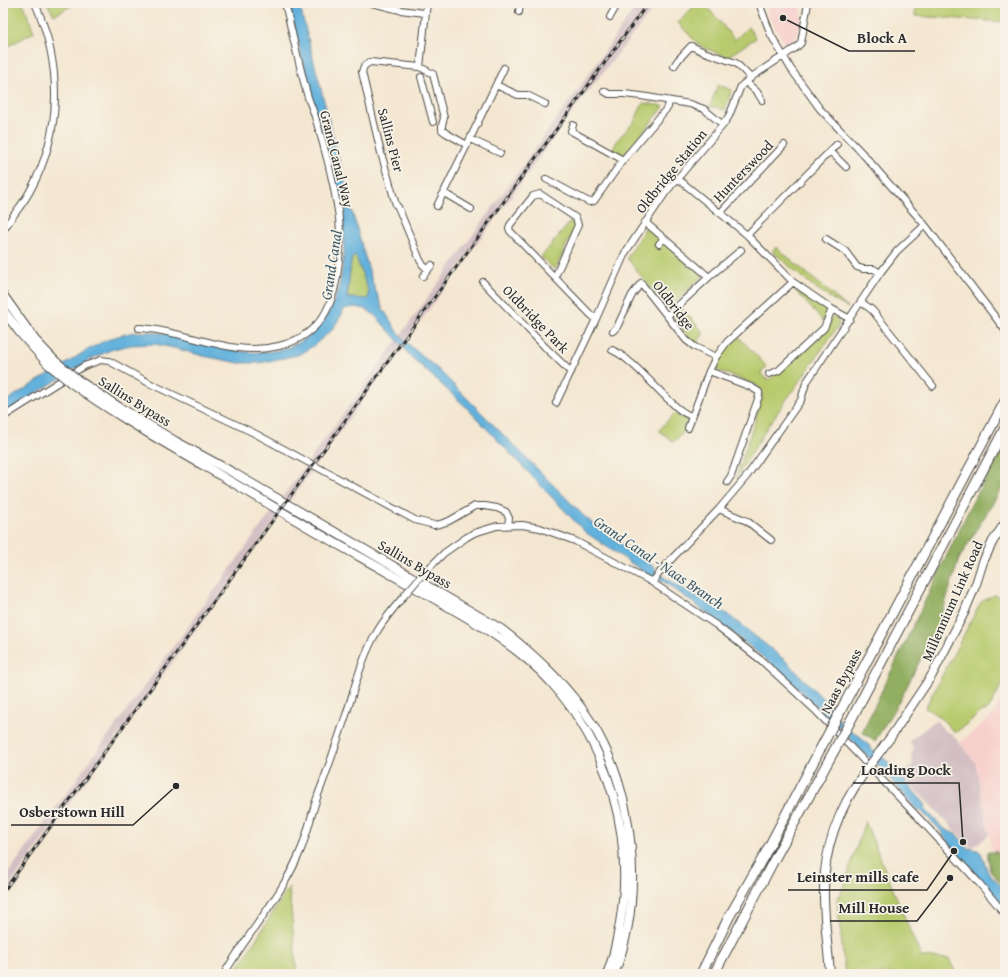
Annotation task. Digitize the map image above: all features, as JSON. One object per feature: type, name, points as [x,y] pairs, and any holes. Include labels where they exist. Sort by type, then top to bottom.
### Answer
[{"type":"highway","name":"Naas Bypass","points":[[701,974],[729,917],[765,854],[1005,401]]},
{"type":"highway","name":"Naas Bypass","points":[[714,974],[774,860],[851,720],[1005,428]]},
{"type":"highway","points":[[695,974],[765,854]]},
{"type":"highway","points":[[720,974],[774,860]]},
{"type":"main road","name":"Sallins Bypass","points":[[3,294],[52,362]]},
{"type":"main road","name":"Sallins Bypass","points":[[3,310],[21,334],[74,382],[116,414],[320,534],[483,627],[519,653],[549,681],[566,701],[582,724],[600,758],[615,801],[622,834],[625,882],[623,908],[611,965],[607,974]]},
{"type":"main road","name":"Sallins Bypass","points":[[74,382],[175,441],[232,472],[500,629],[519,643],[559,681],[587,716],[601,741],[619,786],[627,815],[632,872],[632,894],[625,941],[614,974]]},
{"type":"main road","name":"Millennium Link Road","points":[[830,974],[824,893],[826,863],[836,824],[852,790],[890,738],[932,675],[964,613],[983,562],[993,541],[1005,523]]},
{"type":"street","points":[[3,231],[6,223],[19,209],[38,176],[48,145],[54,119],[56,86],[55,73],[47,36],[35,3]]},
{"type":"street","name":"Grand Canal Way","points":[[140,328],[164,330],[233,348],[265,349],[279,346],[300,338],[311,331],[321,320],[327,309],[337,275],[340,240],[337,205],[285,3]]},
{"type":"street","points":[[372,3],[400,10],[425,13]]},
{"type":"street","points":[[426,3],[420,67],[433,73],[444,118],[442,130],[446,133],[500,153]]},
{"type":"street","points":[[519,12],[520,3]]},
{"type":"street","points":[[610,16],[618,3]]},
{"type":"street","points":[[759,3],[772,35],[791,70],[820,109],[863,154],[925,225],[1005,330]]},
{"type":"street","name":"Oldbridge Station","points":[[625,253],[645,222],[677,178],[723,125],[729,116],[741,86],[801,43],[808,3]]},
{"type":"street","points":[[674,66],[691,46],[736,63],[751,78]]},
{"type":"street","name":"Sallins Pier","points":[[420,67],[370,62],[364,66],[362,72],[381,153],[396,205],[420,260],[423,265],[430,267],[423,276]]},
{"type":"street","points":[[437,206],[504,68]]},
{"type":"street","points":[[420,77],[434,122]]},
{"type":"street","points":[[746,82],[762,100]]},
{"type":"street","points":[[496,85],[518,95],[527,95],[545,104]]},
{"type":"street","name":"Oldbridge Station","points":[[604,91],[609,94],[624,94],[690,104],[704,109],[723,125]]},
{"type":"street","points":[[546,179],[592,202],[597,198],[623,160],[668,107],[669,101]]},
{"type":"street","points":[[429,107],[441,103]]},
{"type":"street","points":[[573,125],[571,131],[623,160]]},
{"type":"street","points":[[747,235],[837,144]]},
{"type":"street","name":"Hunterswood","points":[[720,213],[784,145]]},
{"type":"street","points":[[830,151],[846,166]]},
{"type":"street","points":[[677,178],[747,235],[793,282],[832,309],[850,318]]},
{"type":"street","points":[[444,193],[471,209]]},
{"type":"street","points":[[555,277],[578,225],[578,221],[576,218],[540,194],[533,196],[510,225],[510,231],[596,319]]},
{"type":"street","points":[[645,222],[709,277]]},
{"type":"street","points":[[652,581],[719,510],[747,476],[801,400],[806,383],[880,273],[897,251],[925,225]]},
{"type":"street","points":[[659,244],[664,238]]},
{"type":"street","points":[[826,238],[845,251],[857,267],[874,269],[880,273]]},
{"type":"street","points":[[668,315],[741,250]]},
{"type":"street","name":"Oldbridge Park","points":[[556,403],[596,319],[625,253]]},
{"type":"street","points":[[637,277],[641,283]]},
{"type":"street","name":"Oldbridge Park","points":[[483,282],[571,372]]},
{"type":"street","points":[[688,428],[709,371],[716,357],[727,342],[793,282]]},
{"type":"street","name":"Oldbridge","points":[[613,330],[617,327],[632,295],[641,283],[668,315],[686,340],[695,347],[716,357]]},
{"type":"street","points":[[861,302],[872,310],[933,386]]},
{"type":"street","points":[[769,374],[778,370],[824,328],[832,309]]},
{"type":"street","points":[[612,350],[633,366],[674,405],[688,415],[692,416]]},
{"type":"street","points":[[3,417],[84,366],[101,360],[109,362],[151,384],[254,433],[415,520],[434,525],[440,524],[449,521],[475,506],[485,506],[497,508],[506,512],[509,518],[508,525]]},
{"type":"street","points":[[709,371],[751,387],[759,392],[760,396],[732,476],[727,482]]},
{"type":"street","points":[[719,510],[747,521],[771,540]]},
{"type":"street","points":[[224,974],[274,901],[302,848],[318,796],[336,748],[370,644],[378,631],[391,611],[444,553],[466,537],[490,528],[508,525],[522,525],[540,528],[575,541],[652,581],[716,625],[762,661],[815,710],[918,817],[979,882],[1005,914]]},
{"type":"shaded area","points":[[638,3],[658,3],[582,99],[3,895],[3,880],[424,303],[591,71]]},
{"type":"shaded area","points":[[765,3],[802,3],[801,20],[797,37],[793,41],[785,44],[769,16]]},
{"type":"shaded area","points":[[1005,692],[1005,879],[996,868],[975,762],[960,743],[994,714]]},
{"type":"shaded area","points":[[936,720],[945,731],[952,734],[975,762],[989,835],[972,848],[900,774],[913,765],[911,757],[914,748],[909,741]]},
{"type":"green space","points":[[3,3],[23,3],[34,32],[3,49]]},
{"type":"green space","points":[[47,3],[77,3],[54,15]]},
{"type":"green space","points":[[697,3],[704,3],[735,40],[748,27],[756,38],[730,55],[732,59],[700,46],[678,23]]},
{"type":"green space","points":[[915,3],[1005,3],[1005,22],[915,16]]},
{"type":"green space","points":[[718,85],[732,90],[725,110],[715,107],[709,108]]},
{"type":"green space","points":[[643,103],[663,106],[663,108],[625,154],[620,156],[612,151],[618,139],[634,122]]},
{"type":"green space","points":[[571,221],[576,225],[555,270],[541,257]]},
{"type":"green space","points":[[649,227],[661,238],[656,244],[659,246],[664,240],[678,252],[676,255],[681,259],[683,257],[688,261],[686,264],[691,268],[694,266],[703,274],[702,277],[670,307],[665,307],[627,258],[645,228]]},
{"type":"green space","points":[[776,247],[848,308],[828,296],[799,275],[772,251]]},
{"type":"green space","points":[[353,255],[356,257],[369,292],[368,300],[347,298]]},
{"type":"green space","points":[[794,289],[816,301],[827,311],[824,322]]},
{"type":"green space","points":[[682,308],[704,333],[696,344],[691,341],[674,318],[675,314]]},
{"type":"green space","points":[[833,316],[838,319],[839,325],[768,426],[736,478],[756,417],[762,391],[758,386],[717,370],[717,362],[730,342],[737,335],[767,367],[762,371],[762,374],[766,379],[770,379],[830,325],[830,319]]},
{"type":"green space","points":[[675,413],[681,418],[683,416],[687,420],[684,428],[686,430],[673,442],[659,430]]},
{"type":"green space","points":[[1005,445],[1005,483],[959,559],[939,623],[901,698],[875,741],[862,732],[972,503]]},
{"type":"green space","points":[[994,595],[1005,600],[1005,678],[989,709],[983,711],[955,733],[939,716],[925,708],[981,602]]},
{"type":"green space","points":[[865,821],[921,957],[949,959],[956,974],[845,974],[837,899],[844,886]]},
{"type":"green space","points":[[987,852],[998,852],[1002,865],[1005,869],[1005,889],[990,870]]},
{"type":"green space","points":[[289,887],[297,974],[234,974]]},
{"type":"water","points":[[289,3],[299,3],[354,218],[372,281],[382,307],[395,328],[408,344],[440,371],[593,524],[656,568],[655,571],[665,578],[727,614],[786,661],[827,703],[831,711],[853,733],[860,736],[873,750],[886,760],[926,805],[924,808],[943,828],[957,835],[968,848],[978,850],[981,853],[988,872],[1005,891],[1005,907],[944,837],[940,830],[920,810],[916,809],[879,766],[864,753],[828,716],[826,716],[771,664],[684,596],[654,575],[650,576],[585,532],[464,405],[409,355],[379,320],[365,309],[344,309],[332,330],[313,346],[298,355],[259,363],[239,363],[155,344],[131,345],[113,349],[91,359],[3,414],[3,403],[91,348],[121,335],[139,332],[157,332],[230,349],[248,352],[266,352],[289,347],[307,337],[322,323],[332,306],[339,287],[343,266],[343,222],[332,169],[308,82]],"holes":[[[353,256],[356,257],[369,292],[368,299],[347,298],[351,262]]]},
{"type":"railway","points":[[3,892],[648,3]]},
{"type":"place","name":"Block A","points":[[783,18]]},
{"type":"place","name":"Osberstown Hill","points":[[176,786]]},
{"type":"place","name":"Loading Dock","points":[[963,842]]},
{"type":"place","name":"Leinster mills cafe","points":[[954,851]]},
{"type":"place","name":"Mill House","points":[[950,878]]},
{"type":"water label","name":"Grand Canal","points":[[331,265]]},
{"type":"water label","name":"Grand Canal - Naas Branch","points":[[659,562]]}]
